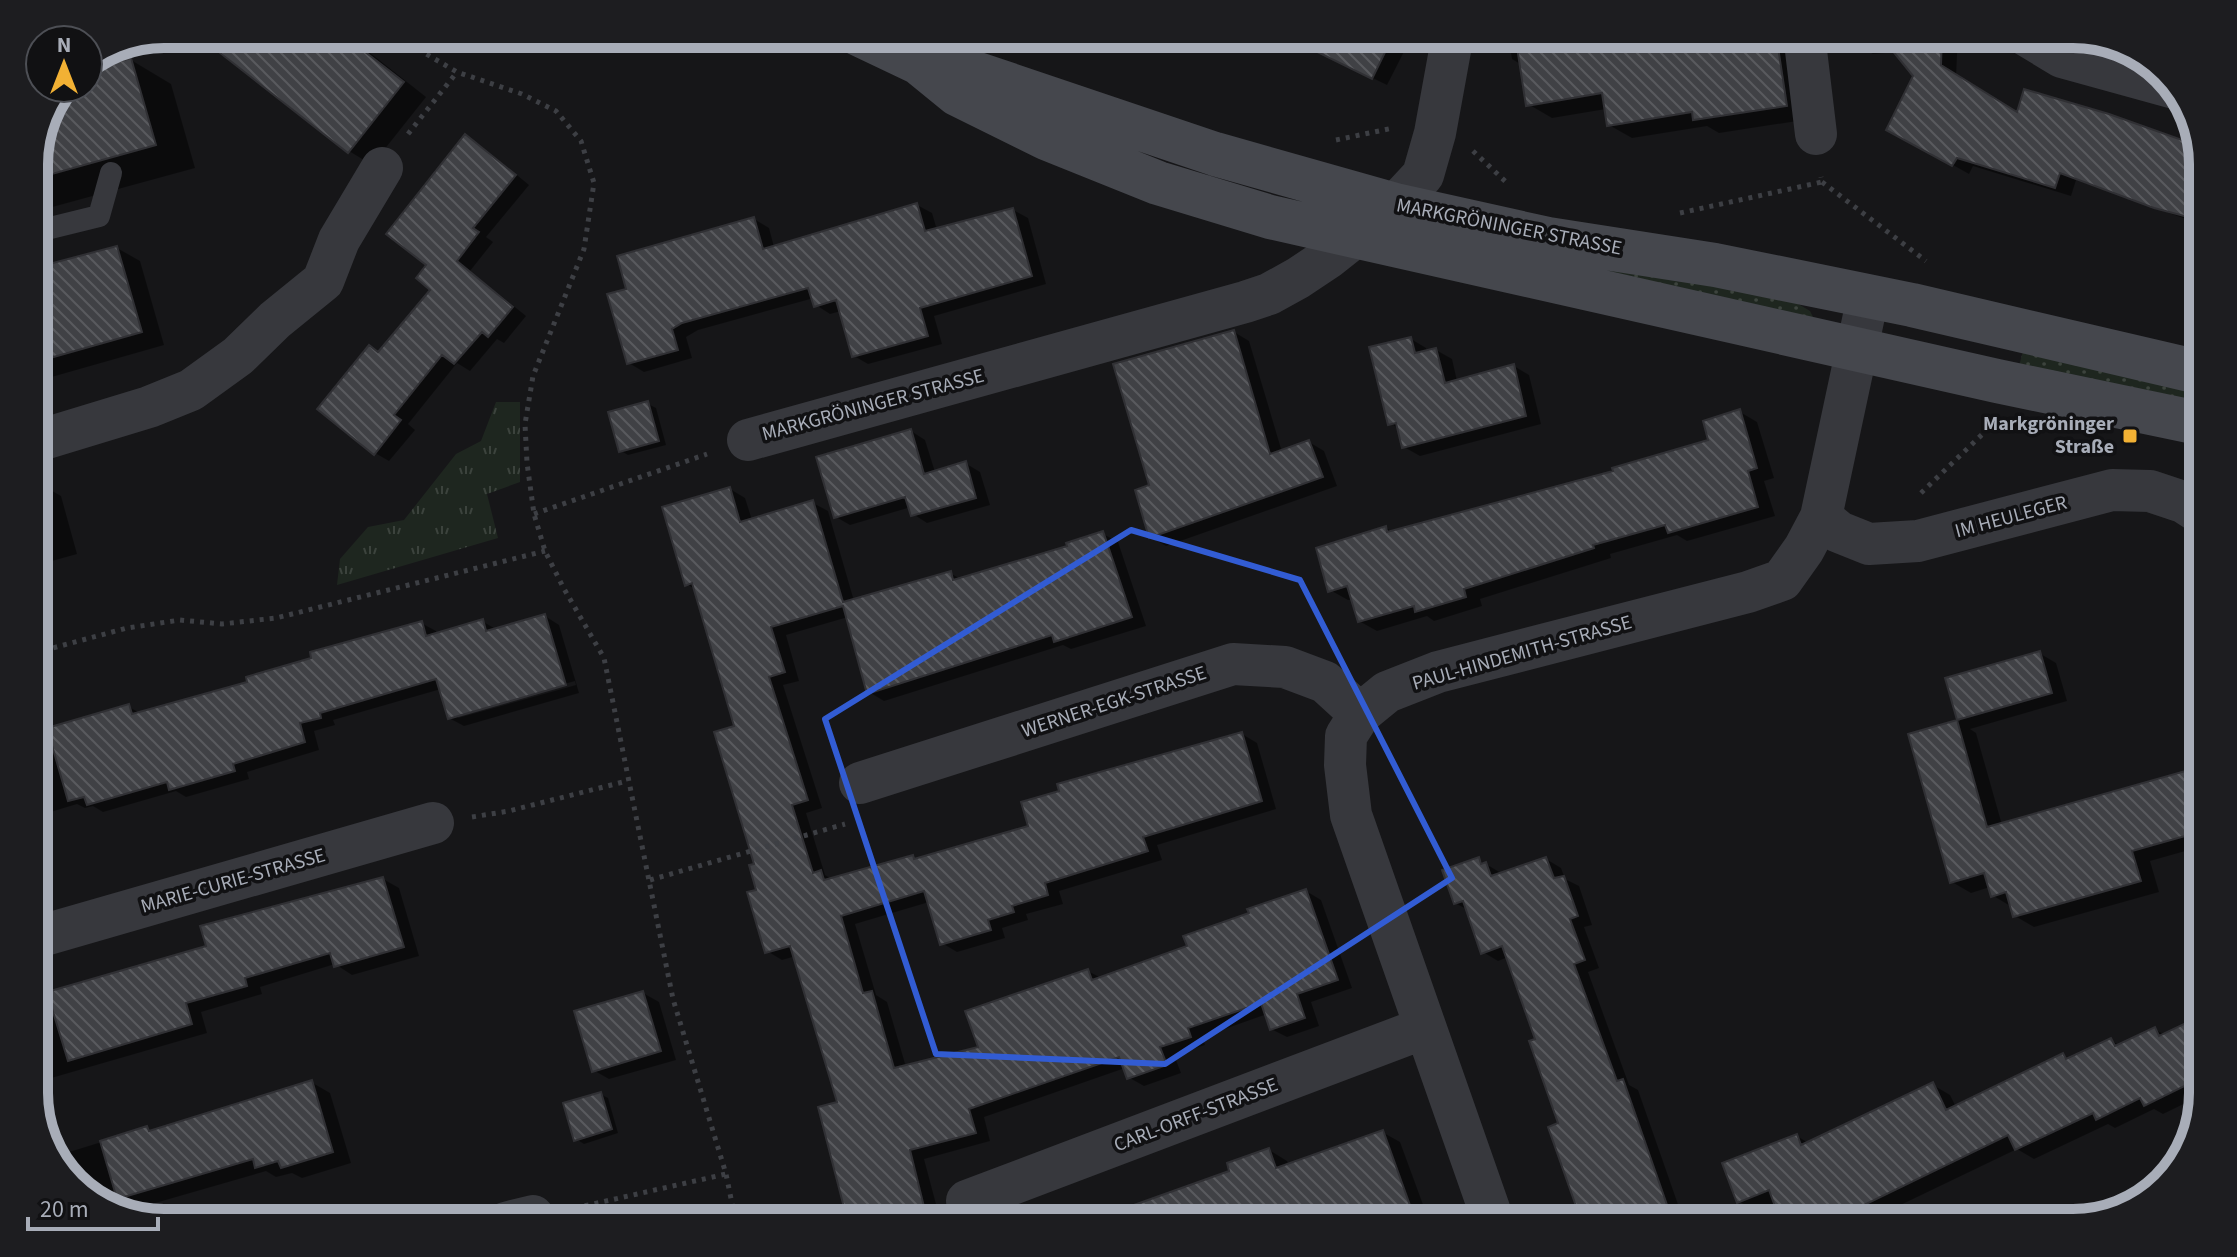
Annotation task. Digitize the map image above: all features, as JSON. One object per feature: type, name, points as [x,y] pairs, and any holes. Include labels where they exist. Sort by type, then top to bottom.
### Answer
[{"type":"street","name":"MARKGRÖNINGER STRASSE","points":[[887,48],[919,63],[957,94],[1046,138],[1158,183],[1270,217],[1997,381],[2189,421]]},
{"type":"street","points":[[1353,235],[1395,205],[1423,175],[1435,133],[1450,48]]},
{"type":"street","points":[[1806,48],[1816,134]]},
{"type":"street","points":[[2047,48],[2062,57],[2155,83]]},
{"type":"street","name":"MARKGRÖNINGER STRASSE","points":[[919,63],[969,71],[1215,154],[1395,205],[1548,239],[1715,265],[2189,370]]},
{"type":"street","points":[[48,438],[149,407],[191,390],[238,356],[275,320],[323,281],[339,240],[382,168]]},
{"type":"street","name":"MARKGRÖNINGER STRASSE","points":[[748,440],[1269,294],[1328,258],[1353,235]]},
{"type":"street","name":"PAUL-HINDEMITH-STRASSE","points":[[1360,714],[1387,692],[1438,672],[1748,592],[1782,580],[1821,517],[1868,297]]},
{"type":"street","name":"IM HEULEGER","points":[[1821,517],[1839,532],[1869,544],[1918,541],[2112,490],[2150,491],[2189,506]]},
{"type":"street","name":"WERNER-EGK-STRASSE","points":[[860,783],[1233,664],[1285,667],[1325,682],[1360,714]]},
{"type":"street","points":[[1360,714],[1346,736],[1345,765],[1351,815],[1489,1209]]},
{"type":"street","name":"MARIE-CURIE-STRASSE","points":[[48,934],[433,823]]},
{"type":"street","name":"CARL-ORFF-STRASSE","points":[[967,1201],[1424,1028]]},
{"type":"lane","points":[[48,229],[99,216],[111,173]]},
{"type":"path","points":[[416,48],[457,72],[522,94],[556,111],[581,141],[594,183],[584,249],[533,376],[525,424],[534,514],[545,551],[604,658],[673,999],[726,1174],[733,1209]]},
{"type":"path","points":[[382,168],[457,72]]},
{"type":"path","points":[[1324,143],[1406,125],[1466,144],[1505,181],[1518,187]]},
{"type":"path","points":[[1816,134],[1822,182],[1933,266],[1918,263]]},
{"type":"path","points":[[1694,217],[1680,213],[1822,182]]},
{"type":"path","points":[[1869,544],[2009,407],[1997,381]]},
{"type":"path","points":[[534,514],[748,440]]},
{"type":"path","points":[[48,649],[127,628],[180,620],[222,624],[276,618],[545,551]]},
{"type":"path","points":[[433,823],[509,811],[627,781]]},
{"type":"path","points":[[650,880],[846,824],[860,783]]},
{"type":"path","points":[[572,1209],[726,1174]]},
{"type":"highlighted area","points":[[1131,530],[1300,580],[1452,878],[1165,1064],[936,1054],[825,719]]},
{"type":"green space","points":[[1525,250],[1795,302],[1810,311],[1813,317],[1805,321]]},
{"type":"green space","points":[[2025,344],[2189,386],[2189,404],[2019,366]]},
{"type":"green space","points":[[496,402],[520,402],[520,482],[487,494],[498,538],[337,585],[340,559],[368,527],[404,520],[456,454],[481,441]]},
{"type":"building","points":[[214,48],[360,48],[404,82],[348,153]]},
{"type":"building","points":[[1309,48],[1387,48],[1372,79]]},
{"type":"building","points":[[1517,48],[1778,48],[1787,106],[1693,120],[1692,112],[1607,126],[1602,93],[1526,106]]},
{"type":"building","points":[[1890,48],[1942,48],[1941,65],[2017,112],[2024,89],[2187,142],[2189,217],[2154,208],[2060,173],[2055,188],[1957,158],[1952,166],[1886,130],[1913,76]]},
{"type":"building","points":[[131,58],[156,145],[48,175],[52,134],[66,104],[104,104],[104,66]]},
{"type":"building","points":[[465,134],[516,175],[473,228],[479,232],[457,261],[513,307],[488,337],[482,332],[454,364],[442,355],[394,415],[401,420],[374,455],[317,409],[369,345],[378,352],[430,290],[416,278],[426,265],[386,234]]},
{"type":"building","points":[[917,203],[925,231],[1013,208],[1032,276],[920,308],[928,336],[852,357],[836,300],[814,307],[808,288],[682,323],[672,329],[678,350],[627,364],[607,294],[626,289],[617,256],[754,217],[763,249]]},
{"type":"building","points":[[117,246],[142,332],[48,359],[48,264]]},
{"type":"building","points":[[1234,330],[1270,454],[1309,440],[1323,477],[1149,538],[1135,490],[1149,485],[1113,364]]},
{"type":"building","points":[[1411,337],[1415,353],[1436,348],[1445,383],[1514,364],[1526,416],[1402,448],[1396,423],[1388,425],[1369,347]]},
{"type":"building","points":[[648,401],[659,441],[619,452],[608,412]]},
{"type":"building","points":[[1740,409],[1757,468],[1748,471],[1758,507],[1668,533],[1665,525],[1593,545],[1594,548],[1464,589],[1466,597],[1415,612],[1414,606],[1358,622],[1347,586],[1328,592],[1316,548],[1386,526],[1387,532],[1613,471],[1612,468],[1708,440],[1703,421]]},
{"type":"building","points":[[911,429],[924,474],[966,461],[976,498],[911,516],[905,497],[834,518],[816,457]]},
{"type":"building","points":[[730,487],[740,522],[813,500],[843,602],[951,571],[953,580],[1067,546],[1066,543],[1103,531],[1132,617],[1054,642],[1052,635],[867,694],[843,606],[771,627],[785,672],[769,677],[808,800],[792,805],[813,873],[821,870],[824,880],[913,855],[914,859],[1028,826],[1021,802],[1059,791],[1057,784],[1242,732],[1262,801],[1143,837],[1148,851],[1045,883],[1048,895],[1012,906],[1014,912],[988,920],[991,930],[940,945],[924,891],[841,916],[863,993],[872,991],[894,1068],[978,1047],[965,1011],[1088,969],[1092,980],[1187,946],[1183,936],[1306,889],[1338,980],[1297,994],[1305,1018],[1270,1030],[1261,1003],[1188,1028],[1191,1037],[1160,1047],[1167,1065],[1127,1079],[1119,1057],[969,1109],[976,1133],[910,1150],[925,1209],[844,1209],[818,1107],[837,1102],[790,946],[765,953],[747,892],[756,890],[749,865],[754,864],[714,732],[734,726],[692,583],[685,586],[662,507]]},
{"type":"building","points":[[545,614],[566,685],[448,719],[436,679],[320,713],[321,718],[300,723],[305,742],[233,764],[235,771],[169,790],[167,782],[87,805],[84,797],[68,801],[48,728],[129,704],[132,714],[247,682],[246,677],[311,658],[310,652],[422,621],[426,636],[483,619],[486,631]]},
{"type":"building","points":[[2040,651],[2052,693],[1957,720],[1945,678]]},
{"type":"building","points":[[1957,720],[1987,827],[2189,770],[2189,835],[2132,851],[2141,881],[2013,917],[2006,892],[1991,897],[1984,873],[1950,883],[1908,734]]},
{"type":"building","points":[[1479,857],[1481,864],[1486,862],[1491,876],[1546,857],[1554,878],[1564,876],[1578,916],[1570,919],[1585,960],[1574,964],[1617,1081],[1623,1079],[1667,1205],[1656,1209],[1577,1209],[1548,1127],[1558,1123],[1529,1041],[1535,1039],[1502,946],[1481,954],[1463,901],[1454,904],[1442,870]]},
{"type":"building","points":[[383,877],[404,947],[334,967],[330,953],[245,978],[247,986],[186,1003],[192,1024],[68,1061],[48,992],[206,946],[200,926]]},
{"type":"building","points":[[643,991],[661,1051],[592,1072],[574,1011]]},
{"type":"building","points":[[2189,1022],[2189,1084],[2144,1106],[2140,1098],[2096,1120],[2093,1113],[2015,1150],[2008,1135],[1856,1209],[1776,1209],[1769,1190],[1737,1203],[1722,1163],[1797,1134],[1801,1145],[1933,1082],[1946,1110],[2063,1053],[2066,1059],[2111,1038],[2115,1046],[2155,1027],[2159,1036]]},
{"type":"building","points":[[312,1080],[333,1152],[281,1168],[278,1161],[255,1168],[253,1159],[118,1199],[100,1141],[147,1126],[149,1131]]},
{"type":"building","points":[[601,1092],[612,1129],[574,1141],[563,1103]]},
{"type":"building","points":[[1383,1130],[1411,1209],[1123,1209],[1229,1171],[1227,1163],[1269,1148],[1276,1168]]},
{"type":"place","name":"Markgröninger Straße","points":[[2130,436]]}]
